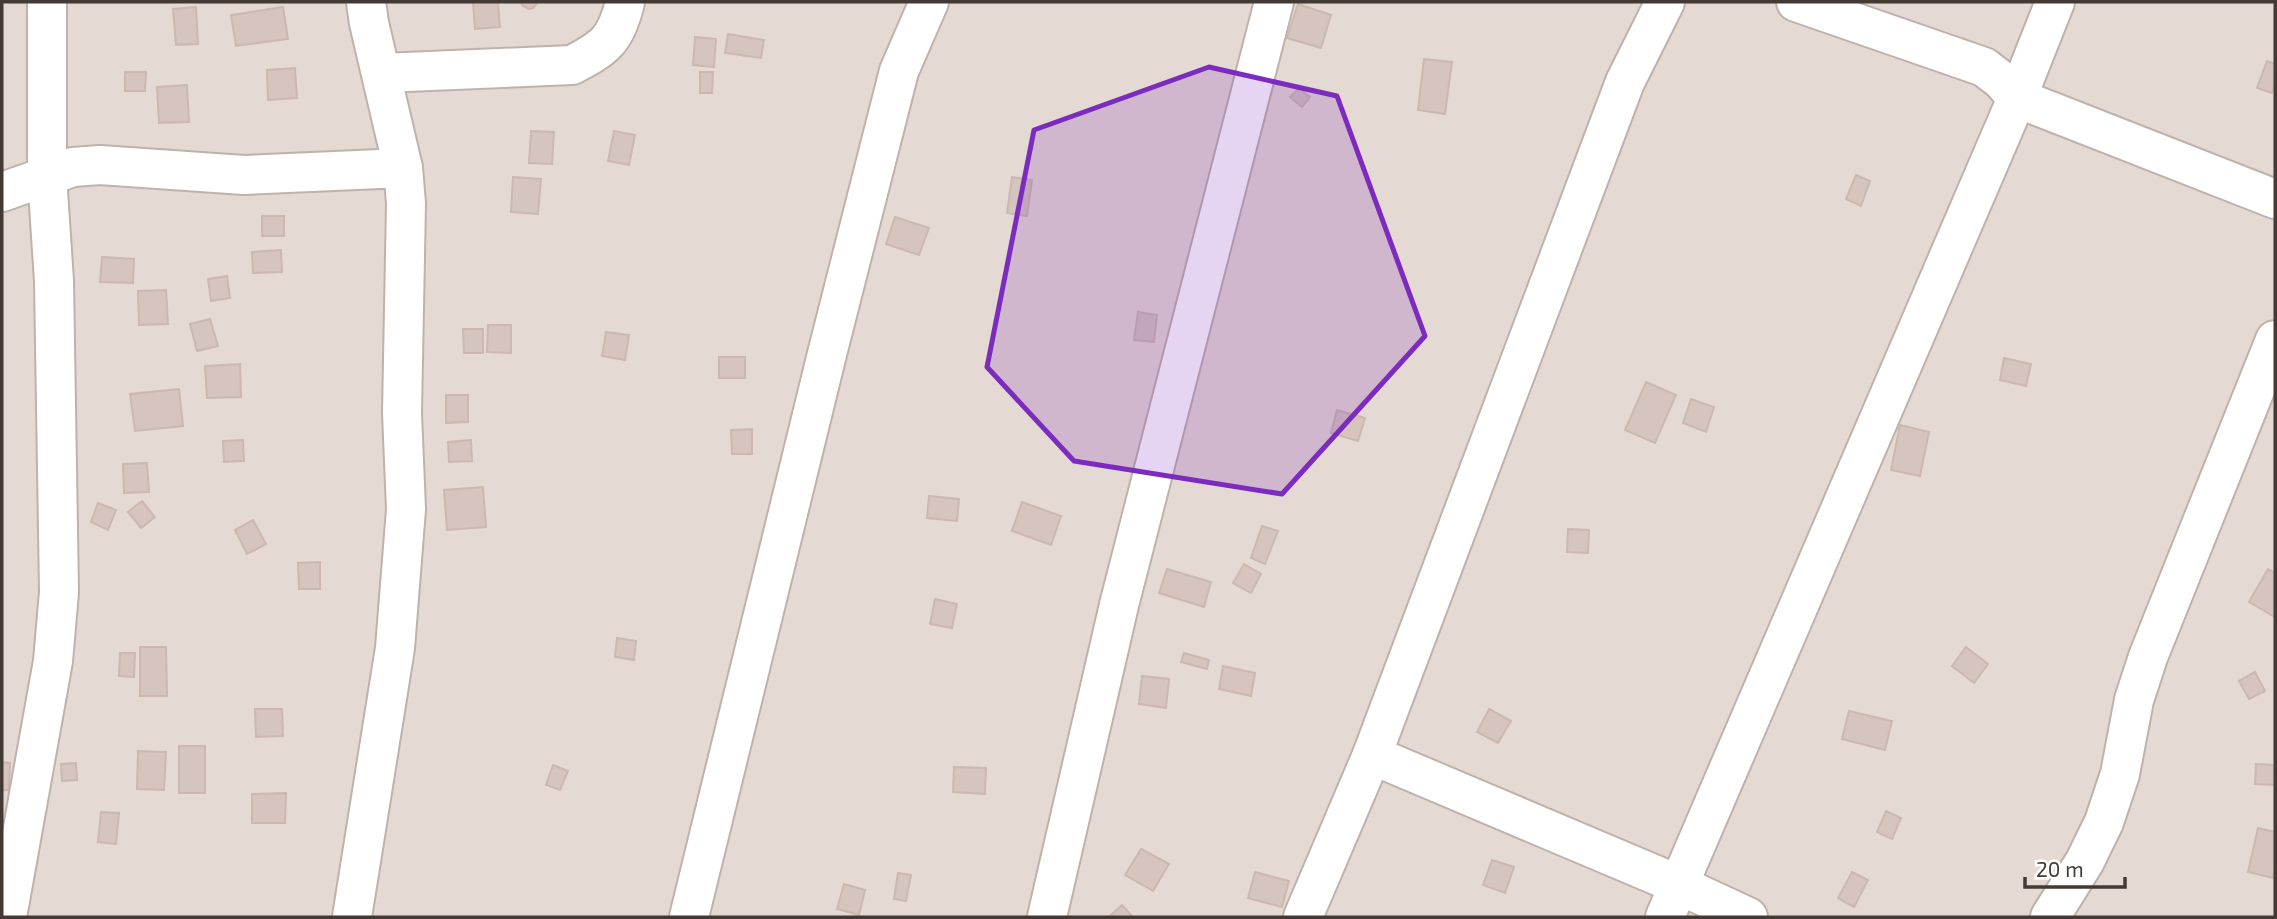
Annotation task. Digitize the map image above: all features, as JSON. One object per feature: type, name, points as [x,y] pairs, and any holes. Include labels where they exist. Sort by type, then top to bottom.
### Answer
[{"type":"street","points":[[7,917],[53,661],[59,593],[54,281],[47,176],[47,2]]},
{"type":"street","points":[[352,917],[395,648],[406,509],[402,412],[406,203],[403,168],[366,2]]},
{"type":"street","points":[[382,73],[572,65],[600,51],[620,24],[625,2]]},
{"type":"street","points":[[689,917],[899,71],[929,2]]},
{"type":"street","points":[[1048,917],[1119,605],[1274,2]]},
{"type":"street","points":[[1303,917],[1372,755],[1625,82],[1665,2]]},
{"type":"street","points":[[1796,2],[1984,67],[2001,80],[2017,98],[2275,199]]},
{"type":"street","points":[[1671,901],[2017,98],[2054,2]]},
{"type":"street","points":[[2,192],[73,167],[100,166],[244,175],[403,168]]},
{"type":"street","points":[[2050,917],[2085,861],[2104,822],[2120,774],[2134,700],[2148,657],[2275,340]]},
{"type":"street","points":[[1372,755],[1671,901],[1748,917]]},
{"type":"highlighted area","points":[[1209,67],[1337,96],[1425,336],[1282,494],[1074,461],[987,367],[1034,130]]},
{"type":"shaded area","points":[[2,2],[2275,2],[2275,917],[2,917]]},
{"type":"building","points":[[473,2],[498,2],[500,27],[475,29]]},
{"type":"building","points":[[520,2],[538,2],[529,9]]},
{"type":"building","points":[[1298,4],[1331,15],[1321,48],[1287,38]]},
{"type":"building","points":[[196,7],[198,44],[176,45],[173,9]]},
{"type":"building","points":[[283,7],[288,39],[236,46],[231,15]]},
{"type":"building","points":[[728,34],[764,40],[761,58],[725,53]]},
{"type":"building","points":[[695,37],[716,39],[714,67],[693,65]]},
{"type":"building","points":[[1424,59],[1452,62],[1445,114],[1418,110]]},
{"type":"building","points":[[2267,61],[2275,64],[2272,93],[2257,88]]},
{"type":"building","points":[[295,68],[297,98],[268,100],[267,70]]},
{"type":"building","points":[[125,72],[146,72],[145,91],[125,91]]},
{"type":"building","points":[[700,72],[713,72],[712,93],[700,93]]},
{"type":"building","points":[[187,85],[189,122],[159,123],[157,87]]},
{"type":"building","points":[[1299,88],[1310,97],[1302,107],[1290,97]]},
{"type":"building","points":[[531,131],[554,132],[552,164],[529,163]]},
{"type":"building","points":[[614,131],[635,135],[629,165],[608,161]]},
{"type":"building","points":[[1856,175],[1870,181],[1861,206],[1846,199]]},
{"type":"building","points":[[513,177],[541,179],[538,214],[511,212]]},
{"type":"building","points":[[1012,177],[1032,180],[1027,216],[1007,213]]},
{"type":"building","points":[[262,216],[284,216],[284,236],[262,236]]},
{"type":"building","points":[[895,217],[929,228],[919,255],[886,244]]},
{"type":"building","points":[[281,250],[282,272],[253,273],[252,252]]},
{"type":"building","points":[[102,257],[134,259],[133,283],[100,282]]},
{"type":"building","points":[[227,276],[230,298],[211,301],[208,279]]},
{"type":"building","points":[[166,290],[168,324],[139,325],[138,291]]},
{"type":"building","points":[[1138,312],[1157,315],[1154,342],[1134,340]]},
{"type":"building","points":[[210,319],[218,346],[197,351],[190,324]]},
{"type":"building","points":[[488,325],[511,325],[511,353],[487,352]]},
{"type":"building","points":[[463,329],[483,329],[483,353],[464,353]]},
{"type":"building","points":[[606,332],[629,335],[625,360],[602,356]]},
{"type":"building","points":[[719,357],[745,357],[745,378],[719,378]]},
{"type":"building","points":[[2004,358],[2031,364],[2026,386],[2000,380]]},
{"type":"building","points":[[240,364],[241,397],[207,398],[205,366]]},
{"type":"building","points":[[1646,382],[1676,395],[1655,443],[1625,430]]},
{"type":"building","points":[[179,389],[183,426],[135,431],[130,394]]},
{"type":"building","points":[[446,395],[468,395],[468,422],[446,423]]},
{"type":"building","points":[[1691,399],[1714,407],[1706,432],[1683,423]]},
{"type":"building","points":[[1337,410],[1365,418],[1358,441],[1331,433]]},
{"type":"building","points":[[1900,425],[1929,432],[1920,476],[1891,470]]},
{"type":"building","points":[[752,429],[752,454],[732,454],[731,430]]},
{"type":"building","points":[[243,440],[244,461],[224,462],[223,441]]},
{"type":"building","points":[[471,440],[472,461],[449,462],[448,442]]},
{"type":"building","points":[[147,463],[149,492],[124,493],[123,464]]},
{"type":"building","points":[[483,487],[486,527],[447,530],[444,490]]},
{"type":"building","points":[[929,496],[959,499],[957,521],[927,518]]},
{"type":"building","points":[[142,501],[155,517],[141,528],[128,512]]},
{"type":"building","points":[[1022,502],[1061,516],[1051,545],[1012,531]]},
{"type":"building","points":[[98,503],[116,510],[108,530],[91,522]]},
{"type":"building","points":[[253,520],[266,544],[247,554],[235,530]]},
{"type":"building","points":[[1262,526],[1278,531],[1265,564],[1251,558]]},
{"type":"building","points":[[1568,529],[1589,530],[1588,553],[1567,552]]},
{"type":"building","points":[[320,562],[320,589],[299,589],[298,563]]},
{"type":"building","points":[[1244,564],[1261,574],[1251,593],[1233,583]]},
{"type":"building","points":[[1167,569],[1211,582],[1204,607],[1159,593]]},
{"type":"building","points":[[2268,569],[2275,573],[2275,617],[2249,602]]},
{"type":"building","points":[[935,599],[957,604],[952,628],[930,624]]},
{"type":"building","points":[[617,638],[636,641],[634,660],[615,657]]},
{"type":"building","points":[[140,647],[166,647],[167,696],[140,696]]},
{"type":"building","points":[[1966,647],[1988,664],[1974,683],[1952,666]]},
{"type":"building","points":[[120,653],[135,653],[134,677],[119,676]]},
{"type":"building","points":[[1184,653],[1209,660],[1207,669],[1181,662]]},
{"type":"building","points":[[1223,666],[1255,673],[1251,696],[1219,689]]},
{"type":"building","points":[[2255,672],[2265,691],[2249,699],[2239,681]]},
{"type":"building","points":[[1142,676],[1169,679],[1166,708],[1139,704]]},
{"type":"building","points":[[255,709],[282,709],[283,736],[256,737]]},
{"type":"building","points":[[1489,709],[1511,721],[1498,743],[1477,732]]},
{"type":"building","points":[[1849,711],[1892,721],[1885,750],[1842,739]]},
{"type":"building","points":[[179,746],[205,746],[205,793],[179,793]]},
{"type":"building","points":[[138,751],[166,752],[164,790],[137,789]]},
{"type":"building","points":[[2,762],[10,763],[9,790],[2,790]]},
{"type":"building","points":[[76,763],[77,780],[62,781],[61,764]]},
{"type":"building","points":[[2256,764],[2275,765],[2275,785],[2255,784]]},
{"type":"building","points":[[553,765],[568,771],[560,790],[546,785]]},
{"type":"building","points":[[954,767],[986,768],[985,794],[953,792]]},
{"type":"building","points":[[286,793],[285,823],[252,823],[252,794]]},
{"type":"building","points":[[1886,811],[1901,818],[1892,839],[1877,832]]},
{"type":"building","points":[[101,812],[119,813],[116,844],[98,842]]},
{"type":"building","points":[[2258,828],[2275,832],[2273,878],[2248,872]]},
{"type":"building","points":[[1141,849],[1169,864],[1153,891],[1125,875]]},
{"type":"building","points":[[1492,860],[1514,867],[1505,893],[1483,885]]},
{"type":"building","points":[[1255,872],[1289,881],[1282,907],[1248,898]]},
{"type":"building","points":[[1852,872],[1868,880],[1854,907],[1838,898]]},
{"type":"building","points":[[898,873],[911,875],[906,901],[894,899]]},
{"type":"building","points":[[844,884],[865,890],[859,915],[837,909]]},
{"type":"building","points":[[1122,905],[1133,917],[1109,917]]}]
